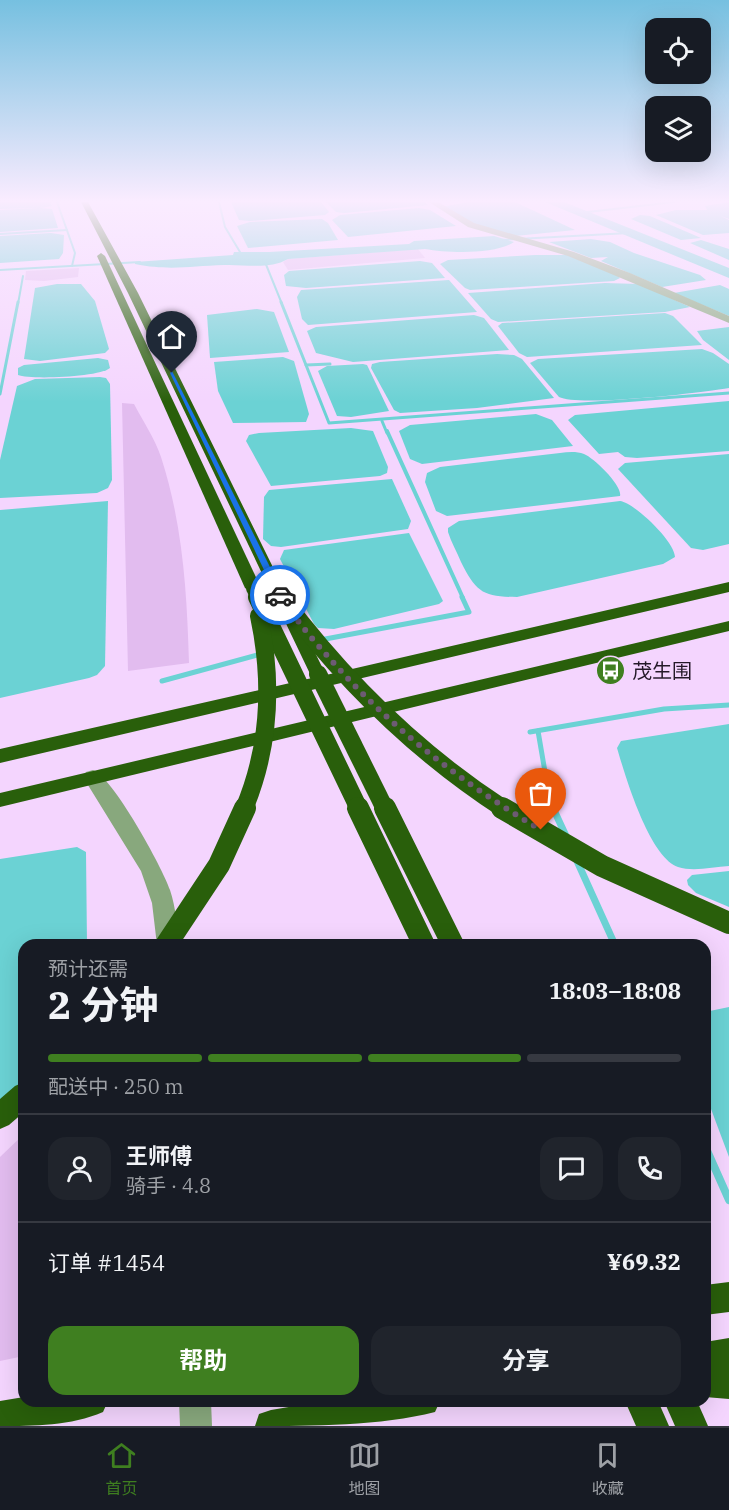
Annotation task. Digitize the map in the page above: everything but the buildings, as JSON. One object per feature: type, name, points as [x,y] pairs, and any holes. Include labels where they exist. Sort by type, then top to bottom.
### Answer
[{"type":"highway","points":[[107,269],[253,588],[421,939]]},
{"type":"highway","points":[[120,269],[450,939]]},
{"type":"highway","points":[[0,756],[729,586]]},
{"type":"highway","points":[[172,939],[222,859],[250,797],[263,746],[268,711],[267,670],[253,588]]},
{"type":"highway","points":[[281,597],[346,677],[406,737],[483,795],[580,854],[696,910],[729,923]]},
{"type":"highway","points":[[0,800],[729,626]]},
{"type":"highway","points":[[0,1116],[18,1100]]},
{"type":"highway","points":[[711,1299],[729,1297]]},
{"type":"highway","points":[[711,1357],[729,1354]]},
{"type":"highway","points":[[711,1382],[729,1383]]},
{"type":"highway","points":[[0,1417],[58,1407]]},
{"type":"highway","points":[[271,1426],[387,1407]]},
{"type":"highway","points":[[644,1407],[653,1426]]},
{"type":"highway","points":[[683,1407],[692,1426]]},
{"type":"street","points":[[606,269],[729,320]]},
{"type":"street","points":[[93,777],[127,827],[146,863],[162,902],[166,939]]},
{"type":"street","points":[[195,1407],[196,1426]]},
{"type":"shaded area","points":[[79,269],[78,277],[44,281],[25,280],[26,271]]},
{"type":"shaded area","points":[[321,269],[437,269],[445,278],[306,288],[286,286],[284,275],[289,271]]},
{"type":"shaded area","points":[[445,269],[601,269],[620,278],[614,281],[470,290]]},
{"type":"shaded area","points":[[619,269],[681,269],[700,275],[706,280],[662,287]]},
{"type":"shaded area","points":[[449,280],[477,312],[308,325],[302,319],[297,297],[301,290]]},
{"type":"shaded area","points":[[605,283],[639,284],[690,307],[665,312],[498,322],[491,319],[468,293]]},
{"type":"shaded area","points":[[57,284],[81,284],[95,301],[109,349],[105,353],[40,361],[24,359],[35,288]]},
{"type":"shaded area","points":[[720,285],[729,289],[729,316],[674,293]]},
{"type":"shaded area","points":[[257,309],[274,312],[289,352],[210,358],[207,315]]},
{"type":"shaded area","points":[[665,313],[673,316],[702,345],[527,357],[519,353],[498,326],[502,323]]},
{"type":"shaded area","points":[[474,315],[484,318],[509,350],[353,362],[316,353],[307,331],[316,327]]},
{"type":"shaded area","points":[[729,327],[729,360],[703,340],[697,331]]},
{"type":"shaded area","points":[[702,349],[713,353],[729,364],[729,388],[641,398],[571,400],[559,397],[530,363],[538,359]]},
{"type":"shaded area","points":[[497,354],[514,355],[522,359],[554,398],[477,408],[400,413],[394,410],[371,368],[372,364],[380,362]]},
{"type":"shaded area","points":[[283,357],[294,361],[309,414],[306,422],[233,423],[218,391],[214,362]]},
{"type":"shaded area","points":[[98,358],[108,360],[110,368],[93,374],[65,377],[18,375],[18,368],[24,365]]},
{"type":"shaded area","points":[[367,365],[389,411],[351,417],[337,416],[318,371],[327,366]]},
{"type":"shaded area","points":[[106,378],[110,384],[112,480],[108,488],[97,493],[0,498],[0,460],[17,386],[35,379]]},
{"type":"shaded area","points":[[729,401],[729,451],[637,458],[625,457],[618,452],[599,454],[568,420],[575,415]]},
{"type":"shaded area","points":[[122,403],[134,404],[158,450],[168,483],[182,559],[189,663],[128,671]]},
{"type":"shaded area","points":[[536,414],[552,420],[573,446],[422,464],[410,459],[399,431],[410,425]]},
{"type":"shaded area","points":[[351,428],[373,431],[388,467],[387,473],[380,476],[271,486],[246,441],[249,435],[259,433]]},
{"type":"shaded area","points":[[569,452],[584,454],[601,466],[613,479],[620,491],[620,496],[447,516],[436,511],[425,482],[427,473],[440,467]]},
{"type":"shaded area","points":[[729,454],[729,544],[703,550],[691,548],[618,469],[625,463]]},
{"type":"shaded area","points":[[392,479],[411,521],[408,529],[281,547],[271,546],[263,539],[264,497],[269,490]]},
{"type":"shaded area","points":[[108,501],[105,666],[97,675],[89,678],[0,698],[0,510]]},
{"type":"shaded area","points":[[620,501],[635,508],[662,533],[669,542],[675,557],[663,564],[517,597],[496,596],[482,591],[471,580],[448,532],[448,528],[459,521]]},
{"type":"shaded area","points":[[409,533],[443,601],[439,604],[334,629],[318,628],[314,624],[280,559],[284,550]]},
{"type":"shaded area","points":[[729,724],[729,866],[697,869],[678,867],[667,860],[648,832],[632,795],[617,748],[621,741]]},
{"type":"shaded area","points":[[77,847],[86,852],[87,939],[18,939],[18,1094],[0,1110],[0,859]]},
{"type":"shaded area","points":[[729,871],[729,907],[696,893],[688,885],[687,880],[692,875]]},
{"type":"shaded area","points":[[729,1007],[729,1157],[711,1109],[711,1011]]},
{"type":"shaded area","points":[[18,1140],[18,1357],[0,1361],[0,1157]]},
{"type":"waterway","points":[[0,270],[25,269]]},
{"type":"waterway","points":[[268,269],[282,304]]},
{"type":"waterway","points":[[718,269],[729,273]]},
{"type":"waterway","points":[[18,304],[23,276]]},
{"type":"waterway","points":[[0,394],[18,302]]},
{"type":"waterway","points":[[281,302],[329,423],[729,393]]},
{"type":"waterway","points":[[306,365],[330,364]]},
{"type":"waterway","points":[[382,421],[387,433]]},
{"type":"waterway","points":[[387,431],[463,598]]},
{"type":"waterway","points":[[320,640],[469,612],[462,597]]},
{"type":"waterway","points":[[162,681],[261,654]]},
{"type":"waterway","points":[[530,732],[664,709],[729,705]]},
{"type":"waterway","points":[[538,731],[550,801],[554,809]]},
{"type":"waterway","points":[[553,808],[566,836]]},
{"type":"waterway","points":[[577,861],[612,939]]},
{"type":"waterway","points":[[711,1160],[729,1200]]},
{"type":"way so far","points":[[280,595],[346,677],[406,737],[483,795],[541,830]]},
{"type":"place","name":"茂生围","points":[[611,671]]},
{"type":"route","points":[[172,373],[280,595]]}]
